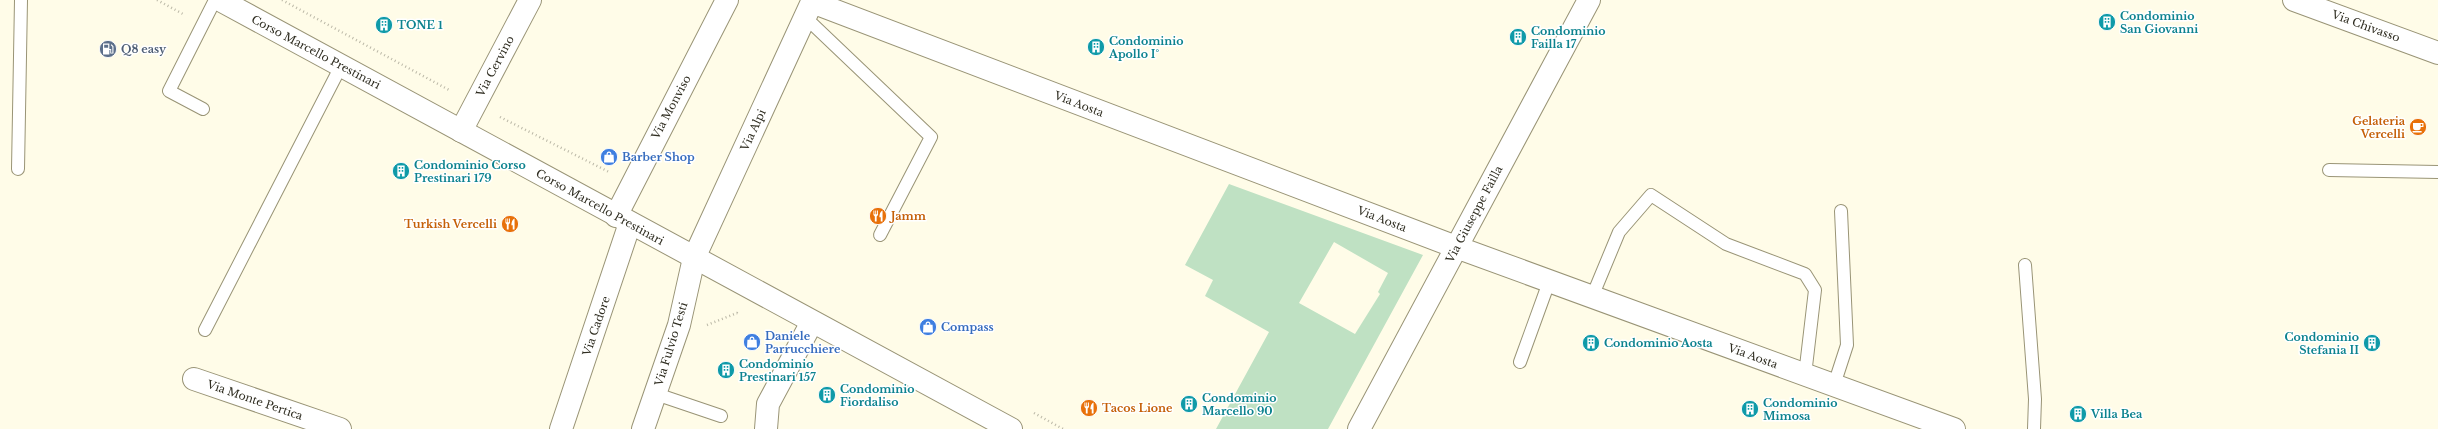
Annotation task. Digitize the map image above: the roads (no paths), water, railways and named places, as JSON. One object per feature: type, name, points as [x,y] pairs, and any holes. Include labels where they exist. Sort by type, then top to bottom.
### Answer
[{"type":"street","name":"Corso Marcello Prestinari","points":[[220,0],[1011,429]]},
{"type":"street","name":"Via Cervino","points":[[461,131],[530,0]]},
{"type":"street","name":"Via Monviso","points":[[623,219],[727,0]]},
{"type":"street","name":"Via Giuseppe Failla","points":[[1359,429],[1589,0]]},
{"type":"street","name":"Via Chivasso","points":[[2294,0],[2438,52]]},
{"type":"street","name":"Via Aosta","points":[[810,6],[1456,248],[1954,429]]},
{"type":"street","name":"Via Alpi","points":[[694,258],[810,6]]},
{"type":"street","name":"Via Cadore","points":[[561,429],[623,219]]},
{"type":"street","name":"Via Fulvio Testi","points":[[643,429],[679,325],[694,258]]},
{"type":"street","points":[[766,429],[768,404],[812,322]]},
{"type":"street","name":"Via Monte Pertica","points":[[194,379],[340,429]]},
{"type":"lane","points":[[18,169],[21,0]]},
{"type":"lane","points":[[203,109],[169,91],[215,0]]},
{"type":"lane","points":[[810,6],[931,137],[880,235]]},
{"type":"lane","points":[[205,330],[341,66]]},
{"type":"lane","points":[[2328,170],[2364,174],[2438,172]]},
{"type":"lane","points":[[1592,297],[1619,232],[1651,195],[1726,244],[1805,274],[1814,290],[1805,375]]},
{"type":"lane","points":[[1834,385],[1847,344],[1841,211]]},
{"type":"lane","points":[[2025,265],[2035,399],[2034,429]]},
{"type":"lane","points":[[1520,362],[1550,282]]},
{"type":"lane","points":[[656,394],[721,416]]},
{"type":"place","name":"Condominio San Giovanni","points":[[2107,22]]},
{"type":"place","name":"TONE 1","points":[[384,25]]},
{"type":"place","name":"Condominio Failla 17","points":[[1518,37]]},
{"type":"place","name":"Condominio Apollo I°","points":[[1096,47]]},
{"type":"place","name":"Q8 easy","points":[[108,49]]},
{"type":"place","name":"Gelateria Vercelli","points":[[2418,127]]},
{"type":"place","name":"Barber Shop","points":[[609,157]]},
{"type":"place","name":"Condominio Corso Prestinari 179","points":[[401,171]]},
{"type":"place","name":"Jamm","points":[[878,216]]},
{"type":"place","name":"Turkish Vercelli","points":[[510,224]]},
{"type":"place","name":"Compass","points":[[928,327]]},
{"type":"place","name":"Daniele Parrucchiere","points":[[752,342]]},
{"type":"place","name":"Condominio Aosta","points":[[1591,343]]},
{"type":"place","name":"Condominio Stefania II","points":[[2372,343]]},
{"type":"place","name":"Condominio Prestinari 157","points":[[726,370]]},
{"type":"place","name":"Condominio Fiordaliso","points":[[827,395]]},
{"type":"place","name":"Condominio Marcello 90","points":[[1189,404]]},
{"type":"place","name":"Tacos Lione","points":[[1089,408]]},
{"type":"place","name":"Condominio Mimosa","points":[[1750,409]]},
{"type":"place","name":"Villa Bea","points":[[2078,414]]}]
